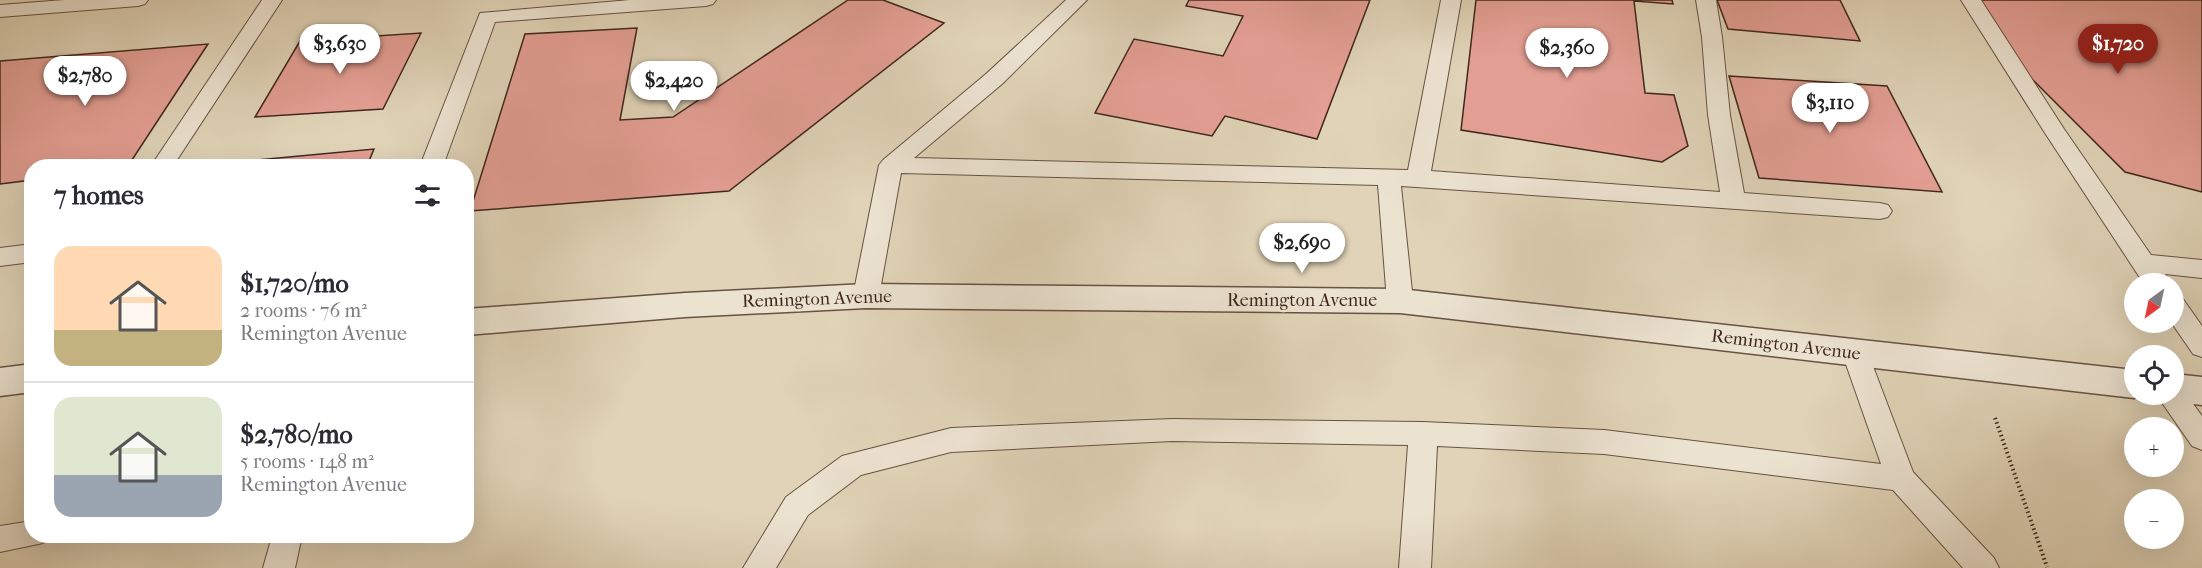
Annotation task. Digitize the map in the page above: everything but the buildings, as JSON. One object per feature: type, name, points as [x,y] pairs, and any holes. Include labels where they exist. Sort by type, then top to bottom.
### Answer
[{"type":"street","name":"Remington Avenue","points":[[474,321],[685,304],[866,296],[1400,301],[2124,383]]},
{"type":"street","points":[[2184,389],[2202,391]]},
{"type":"lane","points":[[0,11],[138,0]]},
{"type":"lane","points":[[167,159],[272,0]]},
{"type":"lane","points":[[434,159],[487,17],[706,0]]},
{"type":"lane","points":[[866,296],[891,165],[994,79],[1077,0]]},
{"type":"lane","points":[[1418,178],[1451,0]]},
{"type":"lane","points":[[1706,0],[1712,37],[1719,115],[1733,201]]},
{"type":"lane","points":[[1971,0],[2151,273],[2202,269]]},
{"type":"lane","points":[[891,165],[1418,178],[1880,212]]},
{"type":"lane","points":[[1389,178],[1400,301]]},
{"type":"lane","points":[[0,257],[24,254]]},
{"type":"lane","points":[[2184,321],[2202,347]]},
{"type":"lane","points":[[1855,353],[1901,479],[1983,568]]},
{"type":"lane","points":[[2178,405],[2202,438]]},
{"type":"lane","points":[[759,568],[796,506],[852,465],[951,440],[1172,430],[1423,434],[1604,442],[1901,479]]},
{"type":"lane","points":[[1414,568],[1423,434]]},
{"type":"lane","points":[[0,539],[24,535]]},
{"type":"lane","points":[[279,568],[285,543]]},
{"type":"path","points":[[1995,418],[2047,567]]}]
